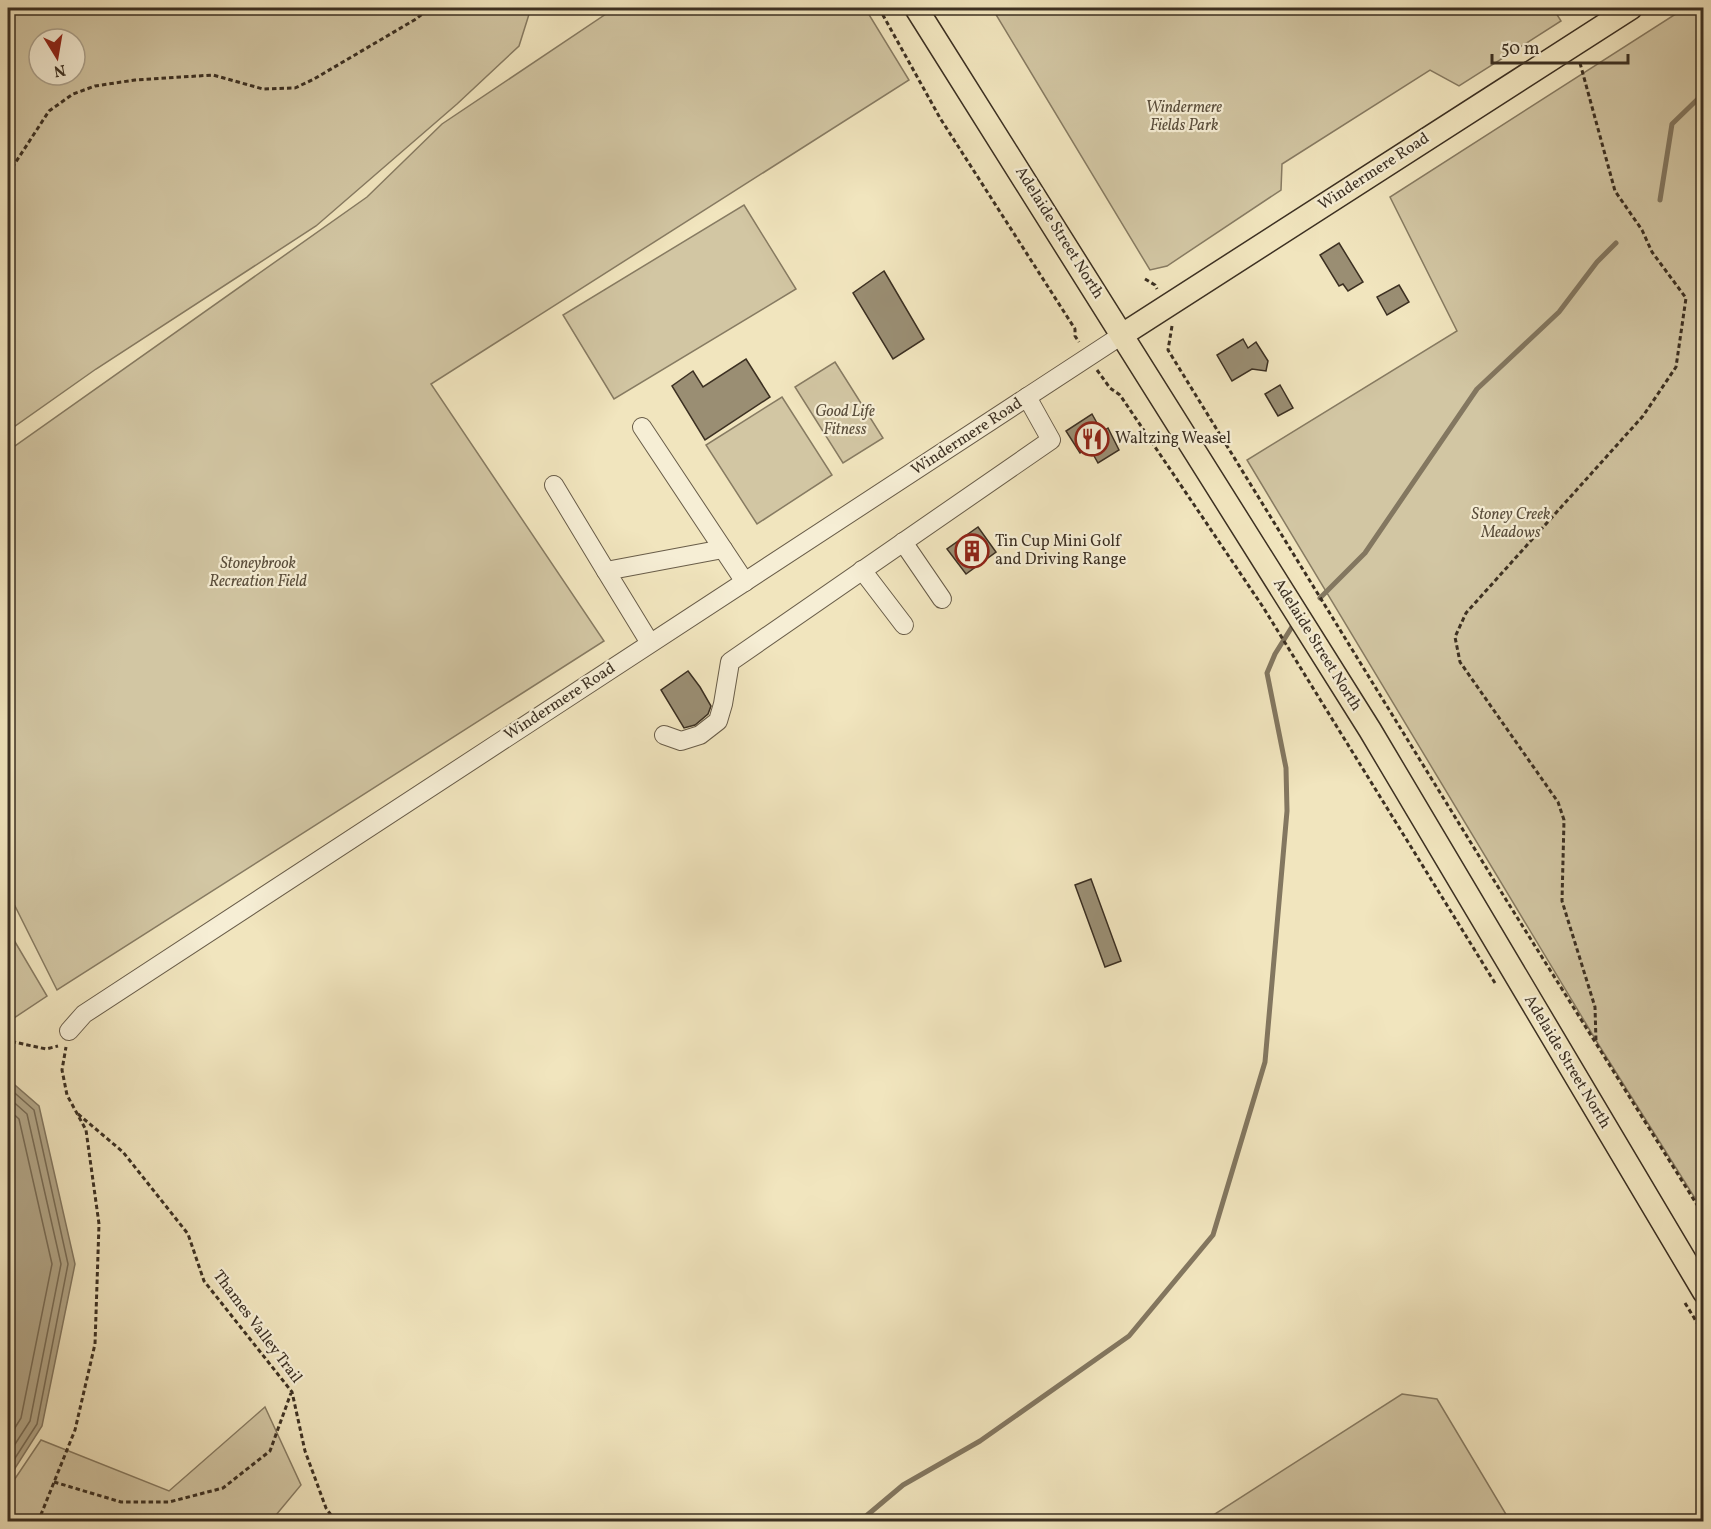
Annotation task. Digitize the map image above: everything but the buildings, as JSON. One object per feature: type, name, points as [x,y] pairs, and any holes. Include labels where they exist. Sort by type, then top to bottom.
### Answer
[{"type":"main road","name":"Adelaide Street North","points":[[916,8],[1370,730],[1704,1292]]},
{"type":"main road","name":"Windermere Road","points":[[1122,335],[1631,8]]},
{"type":"street","name":"Windermere Road","points":[[69,1031],[84,1014],[1122,335]]},
{"type":"street","points":[[664,735],[681,741],[700,735],[718,721],[730,662],[1051,440],[1027,397]]},
{"type":"street","points":[[642,427],[744,582]]},
{"type":"street","points":[[554,484],[650,644]]},
{"type":"street","points":[[903,542],[942,599]]},
{"type":"street","points":[[606,571],[723,549]]},
{"type":"street","points":[[862,570],[904,625]]},
{"type":"path","points":[[8,174],[49,111],[73,94],[95,86],[135,80],[213,75],[263,89],[295,88],[416,19],[430,8]]},
{"type":"path","points":[[879,8],[940,118],[1075,329],[1075,336],[1110,388],[1120,395],[1263,607],[1497,986]]},
{"type":"path","points":[[1578,57],[1615,192],[1642,230],[1652,252],[1686,298],[1676,367],[1642,416],[1466,613],[1455,637],[1460,662],[1558,802],[1564,820],[1563,901],[1594,1007],[1596,1041]]},
{"type":"path","points":[[1172,325],[1168,350],[1495,882],[1704,1216]]},
{"type":"path","points":[[8,1034],[14,1042],[46,1049],[60,1045],[69,1031]]},
{"type":"path","points":[[38,1521],[75,1430],[94,1344],[99,1224],[86,1130],[67,1095],[62,1070],[69,1031]]},
{"type":"path","name":"Thames Valley Trail","points":[[77,1113],[123,1152],[188,1234],[204,1281],[292,1392],[305,1451],[326,1508],[336,1521]]},
{"type":"path","points":[[1680,1294],[1704,1334]]},
{"type":"path","points":[[54,1482],[121,1502],[169,1502],[223,1488],[270,1451],[292,1392]]},
{"type":"green space","points":[[8,8],[531,8],[519,46],[457,104],[316,226],[96,369],[8,431]]},
{"type":"green space","name":"Stoneybrook Recreation Field","points":[[615,8],[865,8],[909,80],[431,384],[604,641],[57,990],[8,892],[8,451],[367,197],[442,124]]},
{"type":"green space","name":"Windermere Fields Park","points":[[992,8],[1553,8],[1561,21],[1459,86],[1430,70],[1282,164],[1281,190],[1167,266],[1150,270]]},
{"type":"green space","name":"Stoney Creek Meadows","points":[[1685,8],[1704,8],[1703,1211],[1597,1042],[1247,460],[1457,331],[1390,197]]},
{"type":"green space","points":[[744,205],[796,289],[614,399],[563,315]]},
{"type":"green space","name":"Good Life Fitness","points":[[835,362],[883,438],[843,463],[795,387]]},
{"type":"green space","points":[[782,397],[832,475],[757,524],[706,445]]},
{"type":"green space","points":[[8,930],[47,996],[8,1022]]},
{"type":"green space","points":[[1402,1394],[1437,1399],[1510,1521],[1204,1521]]},
{"type":"green space","points":[[265,1407],[301,1485],[271,1521],[8,1521],[8,1489],[41,1440],[169,1491]]},
{"type":"water","points":[[8,1079],[39,1106],[75,1264],[42,1426],[10,1476],[8,1483]]},
{"type":"waterway","points":[[1660,200],[1672,124],[1704,93]]},
{"type":"waterway","points":[[1320,598],[1365,553],[1477,389],[1559,312],[1597,262],[1616,243]]},
{"type":"waterway","points":[[859,1522],[903,1485],[980,1441],[1129,1336],[1213,1235],[1265,1062],[1287,811],[1286,768],[1267,673],[1275,654],[1295,622]]},
{"type":"place","name":"Waltzing Weasel","points":[[1092,439]]},
{"type":"place","name":"Tin Cup Mini Golf and Driving Range","points":[[972,551]]}]
